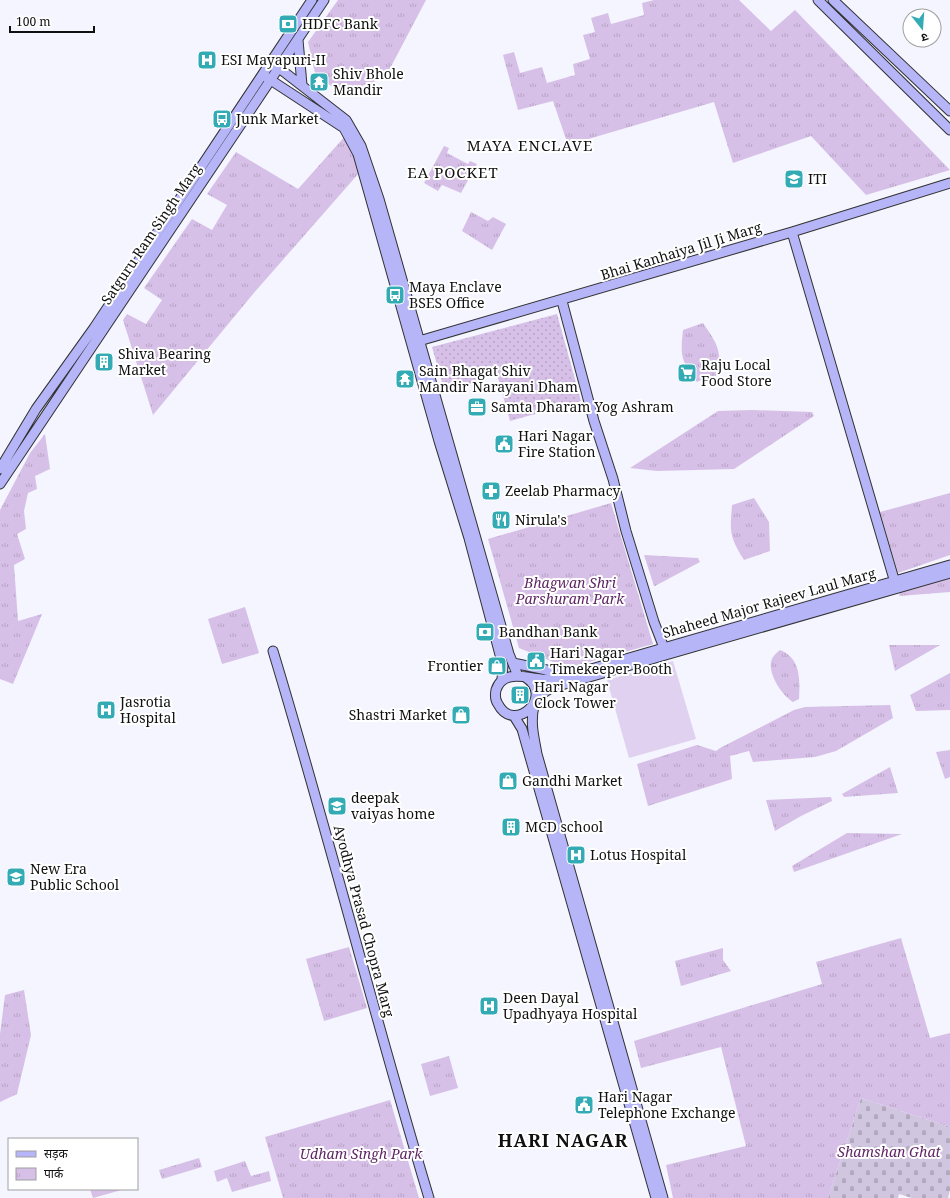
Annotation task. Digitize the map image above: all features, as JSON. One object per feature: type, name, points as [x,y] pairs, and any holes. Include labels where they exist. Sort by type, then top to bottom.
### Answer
[{"type":"street","name":"Satguru Ram Singh Marg","points":[[0,484],[272,79],[275,66],[312,0]]},
{"type":"street","name":"Satguru Ram Singh Marg","points":[[0,469],[36,409],[94,328],[263,75],[275,66],[298,40],[324,0]]},
{"type":"street","points":[[818,0],[950,130]]},
{"type":"street","points":[[833,0],[950,112]]},
{"type":"street","points":[[298,40],[302,85]]},
{"type":"street","points":[[275,66],[302,85],[346,120],[361,146],[379,199],[513,663],[521,677]]},
{"type":"street","points":[[263,75],[272,79],[344,128],[358,154],[439,441],[470,542],[503,666],[502,679],[497,686],[495,693],[496,701],[500,708],[506,713],[514,716],[522,715],[529,711],[535,703]]},
{"type":"street","name":"Bhai Kanhaiya Jil Ji Marg","points":[[419,341],[562,301],[950,183]]},
{"type":"street","points":[[792,232],[896,585]]},
{"type":"street","points":[[562,301],[594,421],[613,478],[626,531],[654,622],[666,652]]},
{"type":"street","name":"Shaheed Major Rajeev Laul Marg","points":[[896,585],[950,565]]},
{"type":"street","name":"Shaheed Major Rajeev Laul Marg","points":[[535,703],[542,694],[551,688],[666,652],[896,585],[950,573]]},
{"type":"street","name":"Ayodhya Prasad Chopra Marg","points":[[273,651],[305,757],[387,1056],[428,1198]]},
{"type":"street","name":"Shaheed Major Rajeev Laul Marg","points":[[521,677],[544,680],[666,652]]},
{"type":"street","points":[[513,663],[571,674]]},
{"type":"street","points":[[502,679],[510,676],[521,677],[533,684],[535,689],[535,703],[532,722],[537,754],[656,1198]]},
{"type":"street","points":[[514,716],[522,728],[662,1198]]},
{"type":"green space","points":[[338,0],[426,0],[385,78],[340,93],[315,73],[308,42]]},
{"type":"green space","points":[[654,0],[739,0],[771,31],[795,10],[950,170],[866,195],[811,136],[733,163],[714,102],[568,145],[553,101],[518,110],[503,55],[514,52],[520,73],[542,67],[547,83],[575,75],[573,64],[590,59],[583,35],[595,32],[591,18],[608,13],[611,24],[644,15],[642,3]]},
{"type":"green space","points":[[347,134],[355,144],[359,173],[253,294],[153,415],[123,320],[127,314],[146,324],[162,300],[144,288],[192,219],[212,230],[227,205],[207,194],[236,152],[298,189]]},
{"type":"green space","points":[[444,146],[449,148],[447,153],[468,164],[470,161],[477,164],[461,193],[442,185],[438,191],[424,183]]},
{"type":"green space","points":[[471,212],[488,221],[493,217],[506,224],[492,250],[462,231]]},
{"type":"green space","points":[[557,314],[581,401],[510,421],[497,374],[445,393],[432,347]]},
{"type":"green space","points":[[703,323],[715,342],[719,353],[719,375],[707,377],[697,382],[683,358],[683,330]]},
{"type":"green space","points":[[752,410],[812,412],[814,416],[734,469],[657,471],[630,468],[718,411]]},
{"type":"green space","points":[[45,434],[50,469],[35,476],[37,489],[28,493],[24,511],[26,529],[17,534],[25,559],[14,565],[18,621],[42,614],[13,684],[0,679],[0,510],[30,453]]},
{"type":"green space","points":[[950,493],[950,555],[898,573],[880,512]]},
{"type":"green space","points":[[754,498],[769,522],[770,551],[744,560],[733,539],[731,528],[732,505]]},
{"type":"green space","name":"Bhagwan Shri Parshuram Park","points":[[611,503],[653,644],[568,668],[519,648],[488,539]]},
{"type":"green space","points":[[644,555],[698,558],[700,562],[654,586]]},
{"type":"green space","points":[[950,577],[950,592],[899,596],[900,592]]},
{"type":"green space","points":[[245,607],[259,653],[222,664],[208,619]]},
{"type":"green space","points":[[889,645],[940,645],[895,671]]},
{"type":"green space","points":[[780,650],[792,658],[798,670],[799,699],[793,702],[777,685],[772,673],[771,662],[774,655]]},
{"type":"green space","points":[[950,673],[950,710],[916,711],[910,695]]},
{"type":"green space","points":[[890,705],[893,718],[836,751],[815,757],[753,762],[749,751],[730,756],[732,779],[648,806],[637,764],[697,745],[716,751],[794,710],[805,707]]},
{"type":"green space","points":[[950,750],[950,777],[945,779],[936,752]]},
{"type":"green space","points":[[890,767],[898,793],[844,797],[842,794]]},
{"type":"green space","points":[[831,797],[832,801],[775,831],[766,800]]},
{"type":"green space","points":[[847,833],[902,834],[794,872],[792,866]]},
{"type":"green space","points":[[901,938],[930,1038],[950,1033],[950,1127],[861,1098],[828,1198],[673,1198],[666,1165],[746,1146],[721,1047],[641,1068],[634,1041],[822,984],[816,962]]},
{"type":"green space","points":[[349,947],[367,1008],[324,1021],[306,959]]},
{"type":"green space","points":[[723,948],[723,960],[731,971],[681,986],[675,961]]},
{"type":"green space","points":[[24,990],[31,1035],[17,1094],[0,1102],[0,1034],[5,995]]},
{"type":"green space","points":[[449,1056],[458,1088],[430,1096],[421,1064]]},
{"type":"green space","name":"Shamshan Ghat","points":[[861,1098],[950,1127],[950,1190],[948,1198],[912,1198],[899,1194],[898,1198],[828,1198]]},
{"type":"green space","name":"Udham Singh Park","points":[[390,1100],[419,1198],[283,1198],[265,1137]]},
{"type":"green space","points":[[199,1158],[202,1167],[162,1179],[159,1170]]},
{"type":"green space","points":[[245,1161],[251,1176],[269,1171],[271,1181],[232,1192],[227,1178],[217,1182],[214,1171]]},
{"type":"green space","points":[[90,1190],[121,1190],[93,1198]]},
{"type":"shaded area","points":[[673,661],[696,739],[629,758],[607,680]]},
{"type":"place","name":"HDFC Bank","points":[[288,24]]},
{"type":"place","name":"ESI Mayapuri-II","points":[[207,60]]},
{"type":"place","name":"Shiv Bhole Mandir","points":[[319,82]]},
{"type":"place","name":"Junk Market","points":[[222,119]]},
{"type":"place","name":"ITI","points":[[794,179]]},
{"type":"place","name":"Maya Enclave BSES Office","points":[[395,295]]},
{"type":"place","name":"Shiva Bearing Market","points":[[104,362]]},
{"type":"place","name":"Raju Local Food Store","points":[[687,373]]},
{"type":"place","name":"Sain Bhagat Shiv Mandir Narayani Dham","points":[[405,379]]},
{"type":"place","name":"Samta Dharam Yog Ashram","points":[[477,407]]},
{"type":"place","name":"Hari Nagar Fire Station","points":[[504,444]]},
{"type":"place","name":"Zeelab Pharmacy","points":[[491,491]]},
{"type":"place","name":"Nirula's","points":[[501,520]]},
{"type":"place","name":"Bandhan Bank","points":[[485,632]]},
{"type":"place","name":"Hari Nagar Timekeeper Booth","points":[[536,661]]},
{"type":"place","name":"Frontier","points":[[497,666]]},
{"type":"place","name":"Hari Nagar Clock Tower","points":[[520,695]]},
{"type":"place","name":"Jasrotia Hospital","points":[[106,710]]},
{"type":"place","name":"Shastri Market","points":[[461,715]]},
{"type":"place","name":"Gandhi Market","points":[[508,781]]},
{"type":"place","name":"deepak vaiyas home","points":[[337,806]]},
{"type":"place","name":"MCD school","points":[[511,827]]},
{"type":"place","name":"Lotus Hospital","points":[[576,855]]},
{"type":"place","name":"New Era Public School","points":[[16,877]]},
{"type":"place","name":"Deen Dayal Upadhyaya Hospital","points":[[489,1006]]},
{"type":"place","name":"Hari Nagar Telephone Exchange","points":[[584,1105]]},
{"type":"district","name":"MAYA ENCLAVE","points":[[530,146]]},
{"type":"district","name":"EA POCKET","points":[[453,173]]},
{"type":"district","name":"HARI NAGAR","points":[[563,1141]]}]
